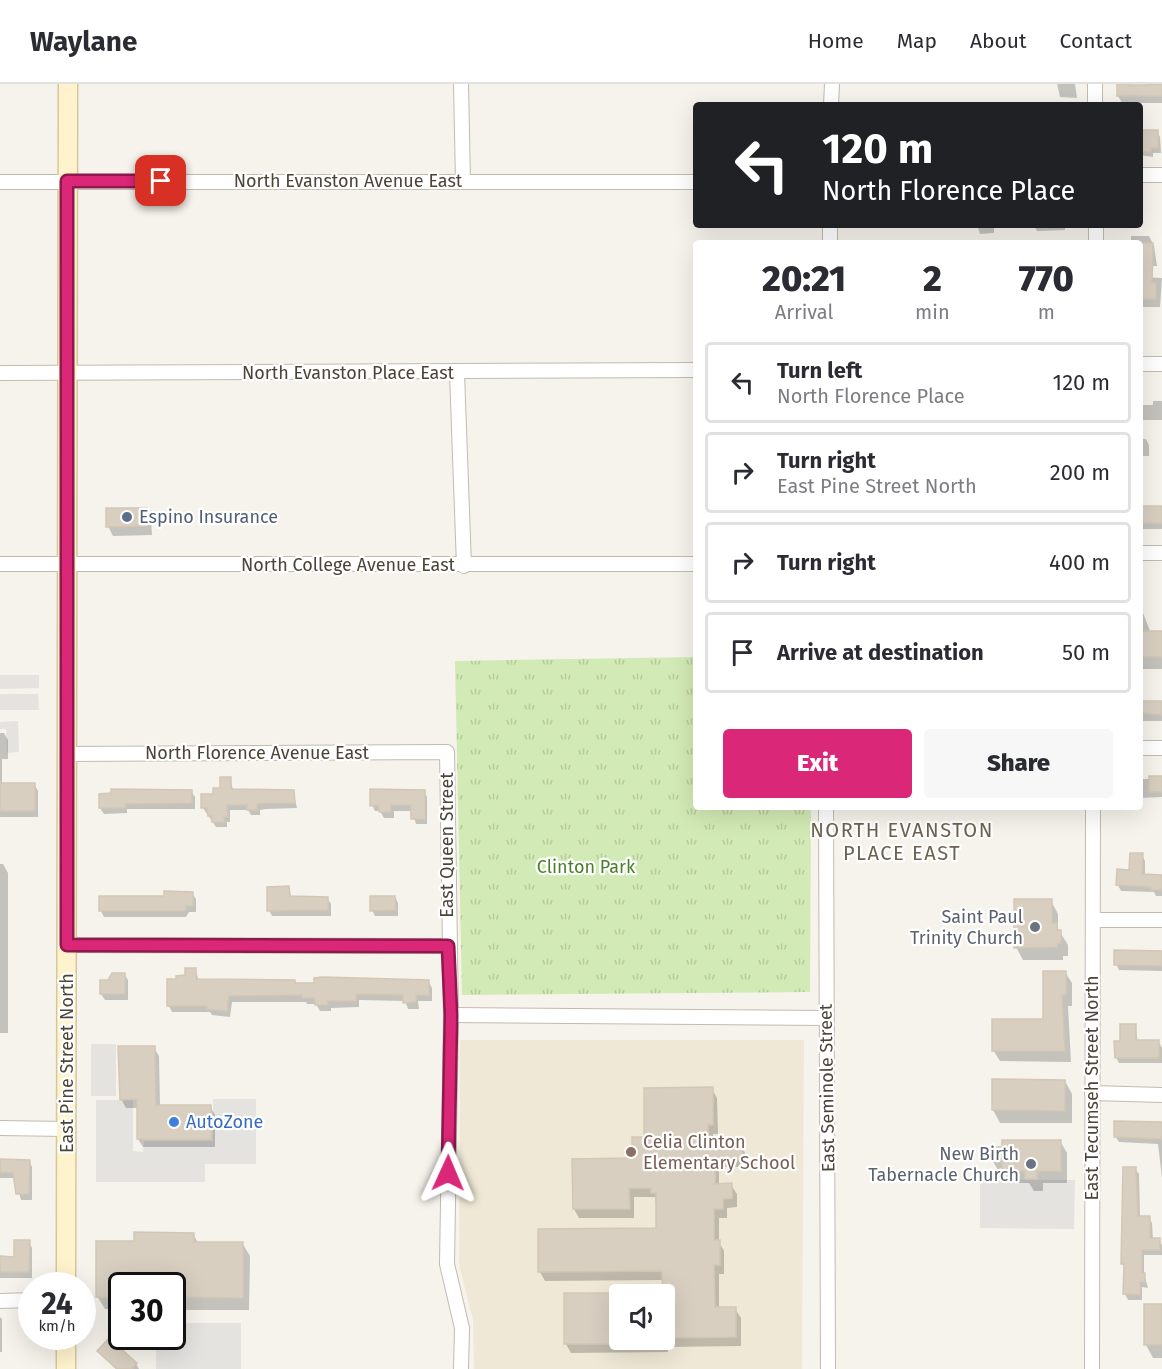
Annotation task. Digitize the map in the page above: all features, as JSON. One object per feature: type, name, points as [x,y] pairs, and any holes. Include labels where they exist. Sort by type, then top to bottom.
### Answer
[{"type":"main road","name":"East Pine Street North","points":[[66,1272],[68,84]]},
{"type":"main road","points":[[66,1350],[66,1369]]},
{"type":"street","points":[[461,84],[463,182]]},
{"type":"street","points":[[831,102],[832,84]]},
{"type":"street","points":[[1095,84],[1095,102]]},
{"type":"street","points":[[1143,175],[1162,175]]},
{"type":"street","name":"North Evanston Avenue East","points":[[0,182],[693,182]]},
{"type":"street","points":[[1143,364],[1162,364]]},
{"type":"street","name":"North Evanston Place East","points":[[0,373],[457,373],[693,370]]},
{"type":"street","points":[[457,373],[464,566]]},
{"type":"street","points":[[1143,553],[1162,553]]},
{"type":"street","name":"North College Avenue East","points":[[0,564],[464,566],[693,564]]},
{"type":"street","points":[[1143,748],[1162,748]]},
{"type":"street","name":"North Florence Avenue East","points":[[67,754],[447,752]]},
{"type":"street","name":"East Queen Street","points":[[447,752],[448,946],[451,1015],[447,1264],[462,1328],[461,1369]]},
{"type":"street","name":"East Seminole Street","points":[[826,810],[828,1369]]},
{"type":"street","name":"East Tecumseh Street North","points":[[1092,1369],[1093,810]]},
{"type":"street","points":[[1093,920],[1162,920]]},
{"type":"street","points":[[67,945],[448,946]]},
{"type":"street","points":[[451,1015],[826,1018]]},
{"type":"street","points":[[1092,1093],[1162,1095]]},
{"type":"street","points":[[0,1128],[66,1129]]},
{"type":"street","points":[[0,1301],[18,1300]]},
{"type":"shaded area","points":[[0,675],[39,675],[39,688],[0,689]]},
{"type":"shaded area","points":[[0,694],[38,694],[39,710],[0,710]]},
{"type":"shaded area","points":[[18,721],[19,752],[7,753],[6,729],[0,729],[0,722]]},
{"type":"shaded area","name":"Celia Clinton Elementary School","points":[[460,1040],[804,1040],[802,1369],[474,1369],[473,1320],[459,1265]]},
{"type":"shaded area","points":[[91,1044],[116,1044],[116,1096],[91,1096]]},
{"type":"shaded area","points":[[213,1099],[256,1099],[256,1164],[205,1164],[205,1182],[96,1182],[96,1100],[133,1100],[133,1151],[143,1152],[144,1141],[213,1141]]},
{"type":"shaded area","points":[[980,1179],[1075,1180],[1074,1229],[980,1228]]},
{"type":"shaded area","points":[[186,1323],[241,1323],[241,1369],[156,1369],[156,1350],[186,1350]]},
{"type":"green space","name":"Clinton Park","points":[[693,657],[693,810],[811,810],[810,992],[462,995],[455,661]]},
{"type":"building","points":[[1117,84],[1129,84],[1129,86],[1162,84],[1162,96],[1117,96]]},
{"type":"building","points":[[1143,130],[1158,130],[1158,148],[1151,148],[1151,152],[1143,152]]},
{"type":"building","points":[[1143,243],[1153,243],[1152,283],[1156,283],[1156,299],[1143,299]]},
{"type":"building","points":[[1143,506],[1162,506],[1162,523],[1143,523]]},
{"type":"building","name":"Espino Insurance","points":[[106,508],[147,508],[147,526],[106,527]]},
{"type":"building","points":[[1143,631],[1162,631],[1162,657],[1143,657]]},
{"type":"building","points":[[1143,701],[1162,701],[1162,715],[1143,713]]},
{"type":"building","points":[[1149,776],[1162,776],[1162,792],[1149,792]]},
{"type":"building","points":[[220,777],[231,777],[231,789],[294,790],[295,803],[262,803],[257,804],[257,810],[247,810],[247,805],[227,805],[228,817],[224,817],[225,822],[212,822],[212,816],[208,816],[207,808],[201,808],[201,794],[213,794],[213,788],[220,788]]},
{"type":"building","points":[[0,783],[35,783],[35,811],[0,811]]},
{"type":"building","points":[[111,789],[192,790],[192,803],[125,804],[125,808],[99,808],[99,794],[111,793]]},
{"type":"building","points":[[370,789],[425,790],[425,819],[411,819],[411,805],[391,805],[391,812],[379,812],[379,805],[370,806]]},
{"type":"building","points":[[1130,853],[1143,853],[1142,874],[1162,875],[1162,890],[1116,885],[1117,869],[1129,870]]},
{"type":"building","points":[[289,886],[290,896],[328,897],[328,910],[267,911],[267,887]]},
{"type":"building","points":[[164,891],[193,892],[193,906],[186,906],[186,910],[183,911],[99,911],[99,896],[164,896]]},
{"type":"building","points":[[370,896],[395,896],[396,910],[370,911]]},
{"type":"building","name":"Saint Paul Trinity Church","points":[[1014,899],[1052,899],[1052,923],[1057,923],[1057,930],[1061,930],[1061,943],[1057,943],[1057,947],[1014,948]]},
{"type":"building","points":[[1114,950],[1162,951],[1162,966],[1114,965]]},
{"type":"building","points":[[185,968],[196,968],[196,979],[295,980],[295,983],[314,983],[314,978],[322,977],[429,980],[429,995],[416,995],[416,1002],[403,1003],[403,995],[356,994],[356,1001],[328,1001],[328,1005],[315,1005],[315,998],[302,998],[302,995],[229,996],[227,1011],[207,1009],[207,1006],[167,1006],[167,979],[176,979],[176,976],[185,975]]},
{"type":"building","points":[[1043,971],[1066,971],[1066,995],[1062,995],[1065,1051],[992,1051],[992,1019],[1043,1019]]},
{"type":"building","points":[[112,973],[125,973],[125,994],[100,994],[100,980],[108,980]]},
{"type":"building","points":[[1120,1024],[1136,1024],[1136,1040],[1159,1040],[1159,1058],[1115,1058],[1114,1041],[1120,1041]]},
{"type":"building","points":[[118,1046],[155,1046],[156,1105],[211,1105],[211,1139],[137,1139],[137,1099],[120,1100]]},
{"type":"building","points":[[992,1079],[1065,1080],[1065,1111],[992,1110]]},
{"type":"building","points":[[713,1087],[713,1125],[708,1125],[708,1144],[742,1144],[742,1158],[715,1158],[715,1184],[732,1183],[732,1198],[723,1199],[723,1209],[714,1209],[714,1240],[720,1240],[720,1265],[714,1265],[715,1307],[736,1307],[736,1337],[675,1338],[675,1284],[662,1284],[662,1271],[538,1272],[538,1229],[656,1228],[656,1193],[651,1193],[651,1188],[629,1188],[630,1209],[573,1209],[572,1159],[632,1158],[632,1137],[644,1137],[644,1088]]},
{"type":"building","points":[[1114,1121],[1162,1122],[1162,1139],[1114,1137]]},
{"type":"building","name":"New Birth Tabernacle Church","points":[[1002,1140],[1061,1140],[1061,1171],[1037,1171],[1037,1179],[1025,1179],[1025,1171],[1002,1171],[1002,1158],[989,1158],[989,1147],[1002,1147]]},
{"type":"building","points":[[0,1159],[30,1160],[29,1194],[16,1194],[13,1173],[0,1172]]},
{"type":"building","points":[[1123,1167],[1136,1167],[1138,1216],[1150,1216],[1150,1238],[1160,1238],[1160,1250],[1142,1250],[1142,1273],[1145,1273],[1145,1282],[1140,1282],[1140,1295],[1123,1294],[1124,1264],[1121,1264]]},
{"type":"building","points":[[134,1232],[194,1233],[194,1242],[243,1242],[243,1298],[186,1297],[186,1272],[108,1272],[108,1297],[96,1297],[96,1241],[134,1241]]},
{"type":"building","points":[[14,1240],[30,1240],[29,1272],[0,1272],[0,1256],[14,1257]]},
{"type":"building","points":[[564,1293],[609,1293],[609,1344],[564,1344]]},
{"type":"building","points":[[1144,1304],[1162,1304],[1162,1345],[1144,1345]]},
{"type":"building","points":[[108,1339],[108,1350],[122,1350],[137,1363],[132,1369],[117,1369],[97,1351]]},
{"type":"place","name":"Espino Insurance","points":[[127,517]]},
{"type":"place","name":"Saint Paul Trinity Church","points":[[1035,927]]},
{"type":"place","name":"AutoZone","points":[[174,1122]]},
{"type":"place","name":"Celia Clinton Elementary School","points":[[631,1152]]},
{"type":"place","name":"New Birth Tabernacle Church","points":[[1031,1164]]},
{"type":"district","name":"NORTH EVANSTON PLACE EAST","points":[[902,842]]},
{"type":"route","points":[[161,181],[67,181],[67,945],[448,946],[451,1015],[448,1173]]}]
